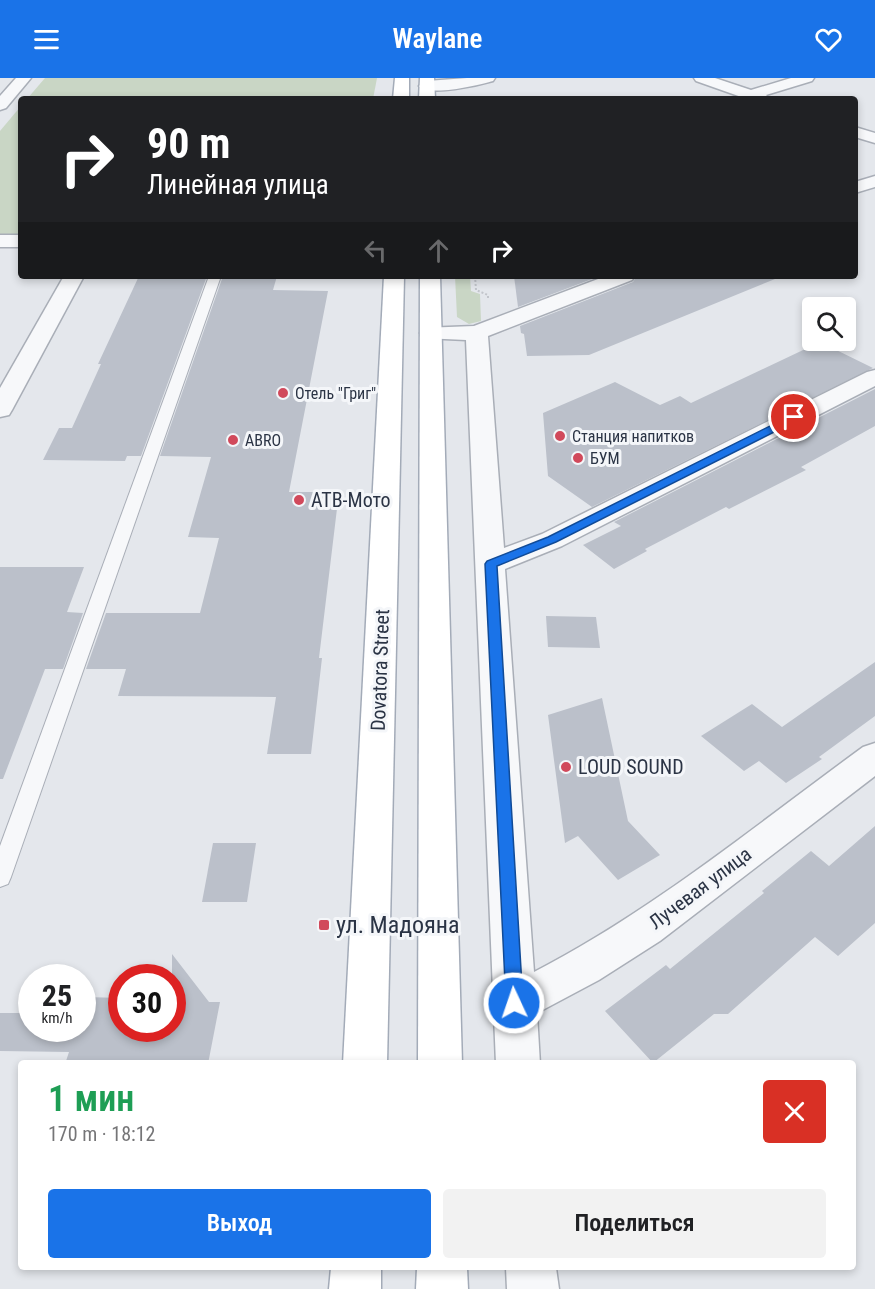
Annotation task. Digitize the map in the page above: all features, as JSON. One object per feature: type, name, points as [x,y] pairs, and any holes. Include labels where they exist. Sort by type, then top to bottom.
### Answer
[{"type":"main road","points":[[401,96],[402,78]]},
{"type":"main road","name":"Dovatora Street","points":[[365,1060],[394,279]]},
{"type":"main road","points":[[430,279],[440,1060]]},
{"type":"main road","points":[[355,1289],[356,1270]]},
{"type":"main road","points":[[441,1270],[442,1289]]},
{"type":"street","points":[[0,105],[24,78]]},
{"type":"street","points":[[427,88],[488,78]]},
{"type":"street","points":[[701,78],[753,96]]},
{"type":"street","points":[[759,96],[807,78]]},
{"type":"street","points":[[858,133],[875,138]]},
{"type":"street","points":[[858,187],[875,181]]},
{"type":"street","points":[[0,241],[18,241]]},
{"type":"street","points":[[0,410],[72,279]]},
{"type":"street","points":[[431,333],[477,333],[617,279]]},
{"type":"street","points":[[477,333],[518,1060]]},
{"type":"street","points":[[491,564],[552,540],[875,377]]},
{"type":"street","name":"Лучевая улица","points":[[514,1003],[584,967],[646,928],[875,758]]},
{"type":"street","points":[[531,1270],[532,1289]]},
{"type":"lane","points":[[0,877],[214,279]]},
{"type":"green space","points":[[45,78],[377,78],[374,96],[30,96]]},
{"type":"green space","points":[[18,110],[18,234],[0,234],[0,131]]},
{"type":"green space","points":[[455,279],[470,279],[471,291],[480,294],[481,321],[469,324],[457,317]]},
{"type":"building","points":[[138,279],[206,279],[141,456],[127,456],[125,461],[43,460],[59,428],[72,428],[101,364],[98,364]]},
{"type":"building","points":[[222,279],[276,279],[273,290],[328,291],[289,492],[339,492],[319,658],[322,658],[311,754],[267,754],[276,697],[118,696],[126,669],[86,669],[106,613],[200,613],[219,538],[188,537],[211,457],[160,456]]},
{"type":"building","points":[[514,279],[592,279],[518,307]]},
{"type":"building","points":[[635,279],[775,279],[589,355],[527,356],[524,334],[521,333],[520,326],[633,282]]},
{"type":"building","points":[[802,351],[838,351],[873,368],[592,507],[548,476],[543,413],[615,382],[660,405],[680,396],[691,403]]},
{"type":"building","points":[[875,389],[875,426],[801,467],[806,470],[729,509],[726,507],[645,549],[647,551],[614,569],[583,545],[621,526],[614,522]]},
{"type":"building","points":[[0,567],[84,567],[67,612],[83,613],[63,669],[45,669],[3,779],[0,779]]},
{"type":"building","points":[[546,616],[596,617],[600,648],[548,647]]},
{"type":"building","points":[[875,662],[875,716],[819,757],[822,759],[786,783],[759,761],[744,771],[701,736],[752,704],[782,727]]},
{"type":"building","points":[[602,698],[628,821],[660,855],[618,880],[578,836],[565,843],[548,715]]},
{"type":"building","points":[[875,826],[875,923],[838,956],[815,937],[728,1014],[714,1014],[657,1060],[650,1060],[605,1011],[666,965],[670,969],[764,893],[762,891],[811,851],[829,866]]},
{"type":"building","points":[[213,843],[256,843],[247,902],[202,902]]},
{"type":"building","points":[[172,954],[180,964],[172,964]]},
{"type":"building","points":[[186,972],[209,1002],[220,1002],[209,1060],[66,1060],[69,1052],[0,1051],[0,1013],[18,1013],[18,1042],[96,1042],[96,997],[108,998],[108,1042],[186,1042]]},
{"type":"place","name":"Отель \"Григ\"","points":[[283,393]]},
{"type":"place","name":"Станция напитков","points":[[560,436]]},
{"type":"place","name":"ABRO","points":[[233,440]]},
{"type":"place","name":"БУМ","points":[[578,458]]},
{"type":"place","name":"АТВ-Мото","points":[[299,500]]},
{"type":"place","name":"LOUD SOUND","points":[[566,767]]},
{"type":"place","name":"ул. Мадояна","points":[[324,925]]},
{"type":"route","points":[[514,1003],[491,564],[552,540],[794,417]]}]
